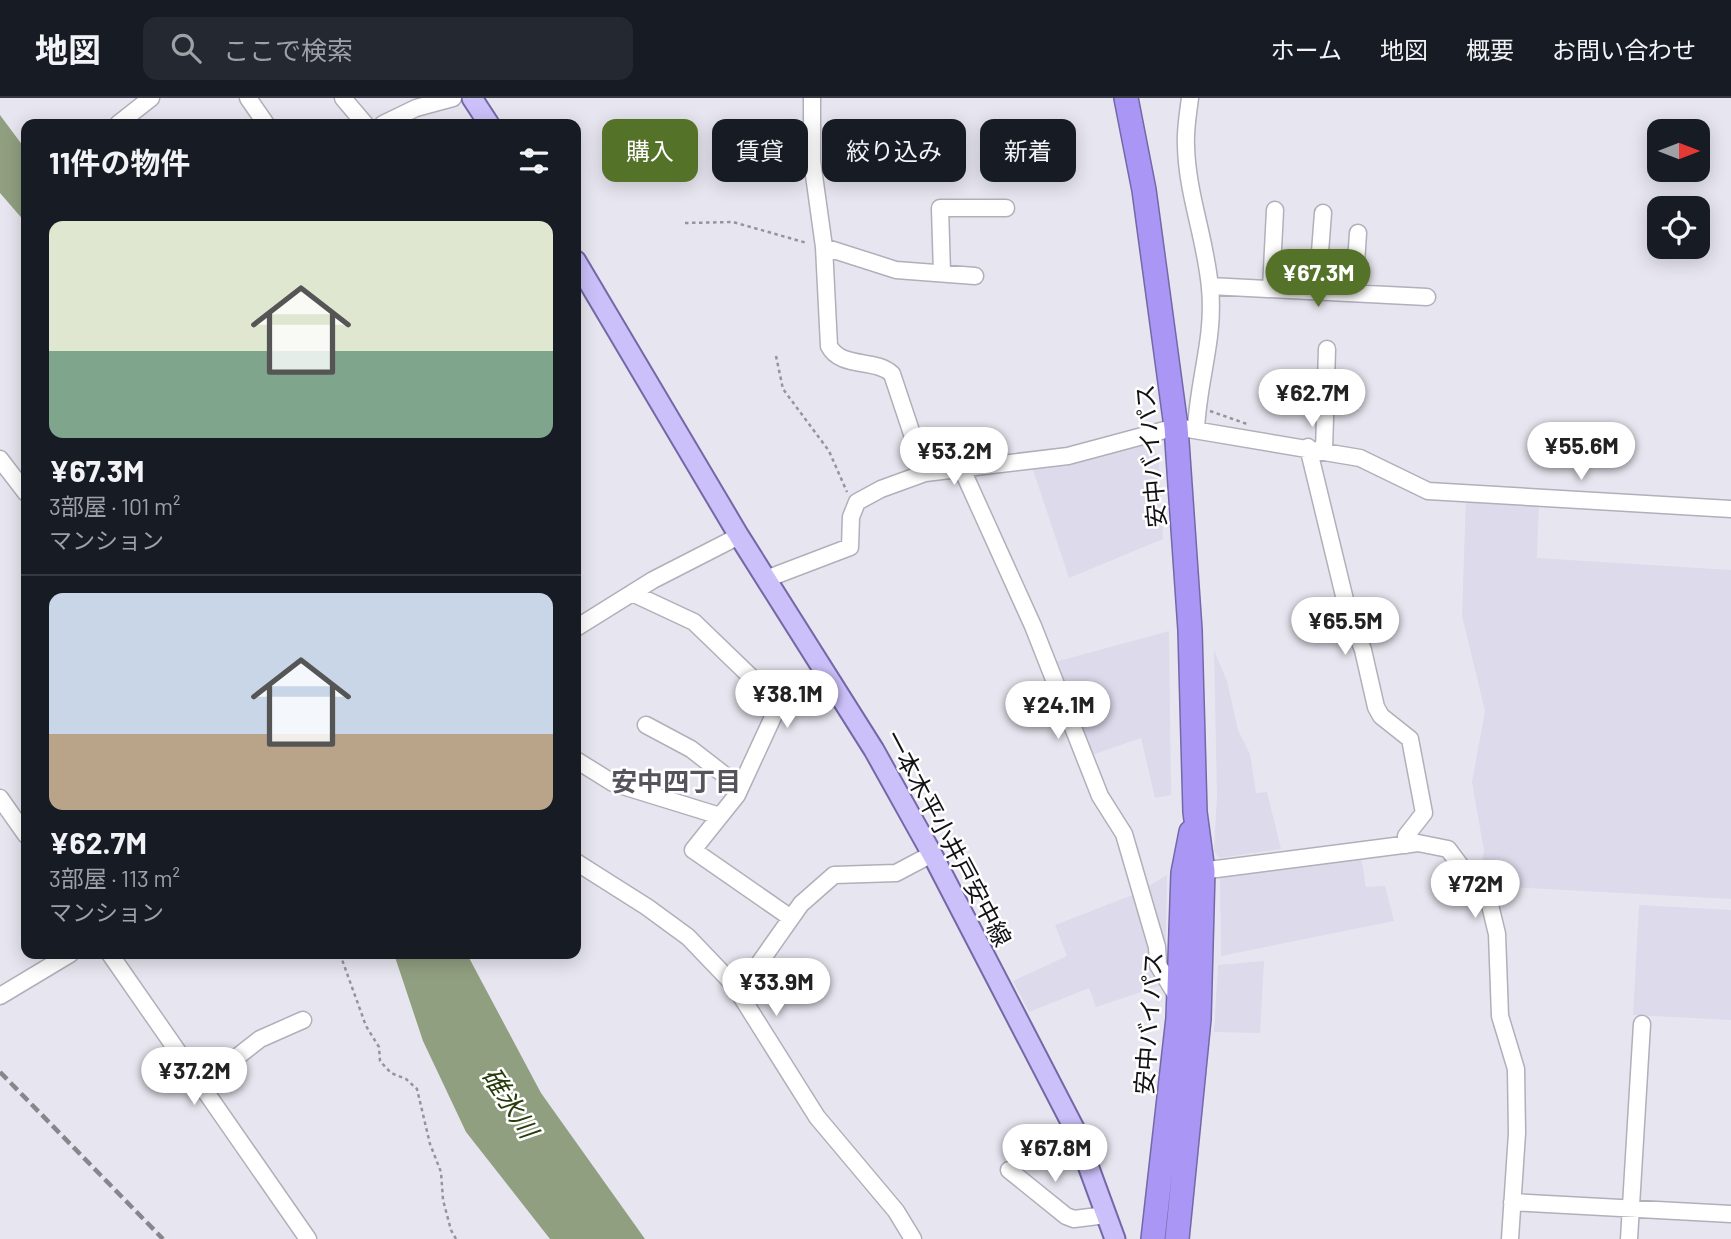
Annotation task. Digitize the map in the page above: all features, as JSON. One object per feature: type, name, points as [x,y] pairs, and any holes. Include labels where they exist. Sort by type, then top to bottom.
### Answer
[{"type":"highway","name":"安中バイパス","points":[[1126,98],[1186,428],[1195,812],[1193,872],[1199,1019],[1177,1239]]},
{"type":"highway","name":"安中バイパス","points":[[1153,1239],[1193,872]]},
{"type":"main road","points":[[472,98],[486,119]]},
{"type":"main road","name":"一本木平小井戸安中線","points":[[581,269],[738,536],[874,750],[932,854],[1075,1130],[1115,1239]]},
{"type":"street","points":[[129,119],[151,98]]},
{"type":"street","points":[[248,98],[263,119]]},
{"type":"street","points":[[343,98],[361,119]]},
{"type":"street","points":[[393,119],[416,108],[453,98]]},
{"type":"street","points":[[812,98],[812,161],[824,247],[829,346],[839,357],[885,368],[892,374],[925,474]]},
{"type":"street","points":[[1186,428],[1197,397],[1212,330],[1210,286],[1187,160],[1186,131],[1190,98]]},
{"type":"street","points":[[942,273],[940,208],[1006,208]]},
{"type":"street","points":[[1270,289],[1275,210]]},
{"type":"street","points":[[1317,291],[1323,213]]},
{"type":"street","points":[[1353,293],[1359,233]]},
{"type":"street","points":[[824,247],[896,270],[975,276]]},
{"type":"street","points":[[1210,286],[1427,296]]},
{"type":"street","points":[[1327,349],[1316,449],[1347,608],[1363,650],[1377,707],[1381,716],[1404,731],[1414,751],[1424,813],[1406,836],[1406,845]]},
{"type":"street","points":[[766,579],[850,547],[857,502],[881,489],[925,474],[961,467],[1068,456],[1186,428],[1360,458],[1428,491],[1731,509]]},
{"type":"street","points":[[0,459],[21,486]]},
{"type":"street","points":[[961,467],[1033,626],[1100,796],[1124,834],[1157,947],[1158,965],[1178,998]]},
{"type":"street","points":[[581,625],[632,593],[738,536]]},
{"type":"street","points":[[632,593],[694,621],[779,704],[740,787],[693,850],[791,918]]},
{"type":"street","points":[[646,725],[691,749],[740,787]]},
{"type":"street","points":[[581,763],[613,783],[720,816]]},
{"type":"street","points":[[0,798],[21,828]]},
{"type":"street","points":[[1193,872],[1418,843],[1448,849],[1490,905],[1497,934],[1500,1016],[1516,1069],[1517,1133],[1510,1239]]},
{"type":"street","points":[[738,992],[801,904],[834,875],[896,873],[932,854]]},
{"type":"street","points":[[581,865],[688,937],[738,992],[817,1117],[896,1211],[913,1239]]},
{"type":"street","points":[[0,996],[62,959]]},
{"type":"street","points":[[113,959],[308,1239]]},
{"type":"street","points":[[201,1085],[260,1039],[303,1020]]},
{"type":"street","points":[[1629,1239],[1642,1024]]},
{"type":"street","points":[[1009,1170],[1066,1216],[1074,1219],[1106,1215]]},
{"type":"street","points":[[1512,1202],[1731,1214]]},
{"type":"path","points":[[685,223],[733,222],[824,247]]},
{"type":"path","points":[[776,356],[783,389],[829,451],[854,508]]},
{"type":"path","points":[[1201,407],[1246,422],[1255,439]]},
{"type":"path","points":[[1217,412],[1218,407]]},
{"type":"path","points":[[342,959],[366,1027],[379,1047],[380,1061],[391,1073],[406,1079],[417,1089],[430,1144],[441,1172],[448,1220],[456,1239]]},
{"type":"shaded area","points":[[1151,438],[1159,463],[1163,539],[1069,578],[1030,461]]},
{"type":"shaded area","points":[[1466,497],[1539,501],[1537,558],[1731,570],[1731,899],[1491,886],[1480,870],[1484,851],[1472,782],[1485,711],[1462,616]]},
{"type":"shaded area","points":[[1169,631],[1171,795],[1155,798],[1141,738],[1089,756],[1055,662]]},
{"type":"shaded area","points":[[1214,650],[1227,681],[1238,730],[1250,754],[1256,793],[1267,792],[1281,849],[1219,858],[1214,851],[1217,797]]},
{"type":"shaded area","points":[[1361,856],[1366,887],[1385,886],[1394,921],[1221,956],[1220,874]]},
{"type":"shaded area","points":[[1167,875],[1165,984],[1096,1007],[1089,988],[1029,1012],[1013,981],[1067,956],[1055,925],[1135,894]]},
{"type":"shaded area","points":[[1639,905],[1731,910],[1731,1020],[1633,1015]]},
{"type":"shaded area","points":[[1264,961],[1260,1033],[1214,1032],[1218,965]]},
{"type":"water","points":[[0,115],[21,143],[21,217],[0,193]]},
{"type":"water","name":"碓氷川","points":[[396,959],[470,959],[541,1093],[645,1239],[550,1239],[466,1132],[423,1041]]},
{"type":"railway","points":[[0,1072],[163,1239]]},
{"type":"district","name":"安中四丁目","points":[[676,780]]}]
